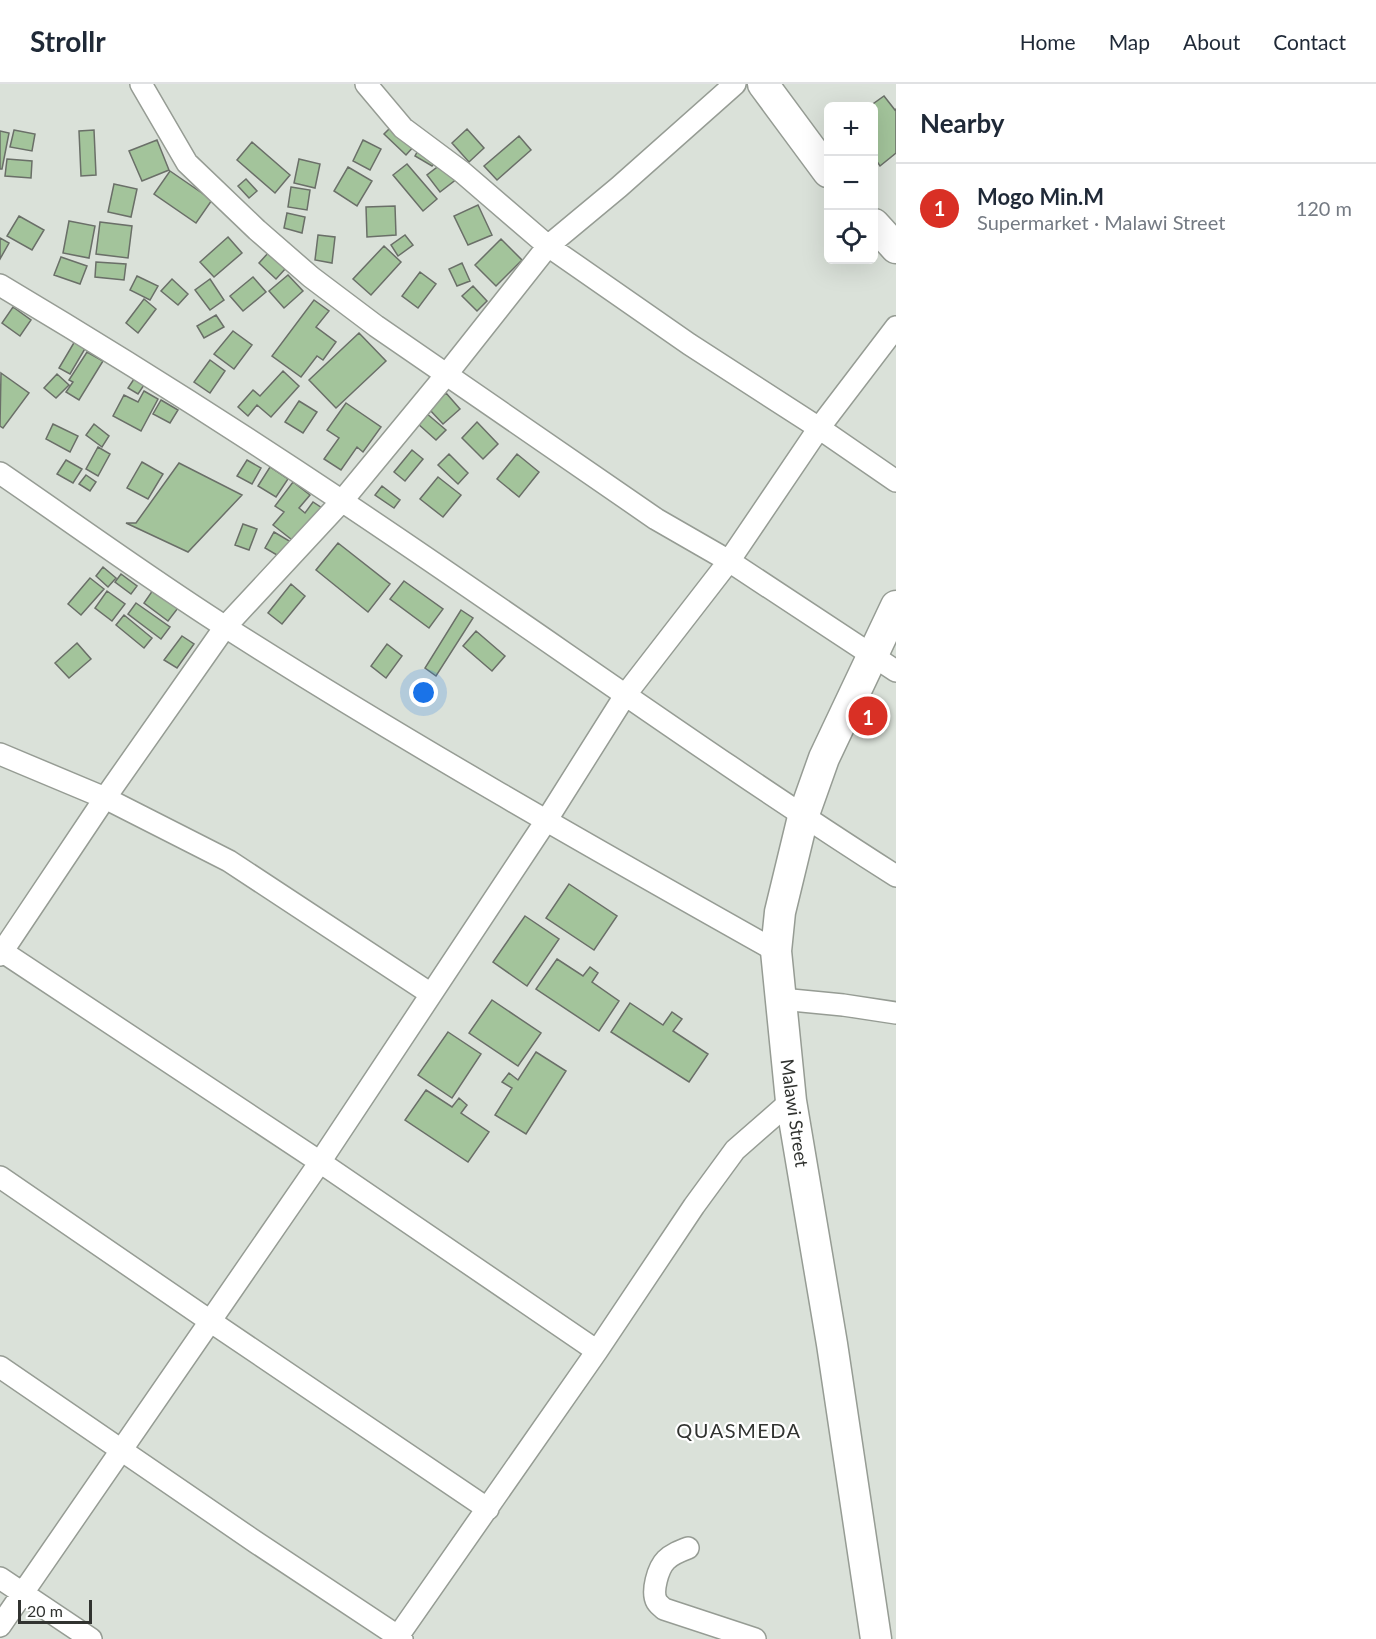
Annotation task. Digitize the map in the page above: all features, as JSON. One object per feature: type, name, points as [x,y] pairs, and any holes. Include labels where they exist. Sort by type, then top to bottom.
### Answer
[{"type":"street","points":[[141,84],[187,163],[257,230],[311,277],[446,375],[656,519],[729,561],[884,663]]},
{"type":"street","points":[[366,84],[403,128],[462,172],[548,246],[689,344],[896,481]]},
{"type":"street","points":[[597,1351],[320,1162],[1,952],[225,627],[342,501],[548,246],[620,187],[735,84]]},
{"type":"street","points":[[763,84],[824,167]]},
{"type":"street","points":[[878,229],[896,248]]},
{"type":"street","points":[[0,285],[150,375],[342,501],[803,817],[896,876]]},
{"type":"street","points":[[0,1626],[320,1162],[546,822],[626,694],[729,561],[819,428],[896,327]]},
{"type":"street","points":[[0,473],[225,627],[354,707],[546,822],[776,951]]},
{"type":"street","name":"Malawi Street","points":[[876,1639],[832,1344],[791,1101],[776,951],[780,912],[803,817],[824,758],[884,663],[896,606]]},
{"type":"street","points":[[0,754],[105,798],[229,861],[431,994]]},
{"type":"street","points":[[781,999],[896,1013]]},
{"type":"street","points":[[0,1367],[399,1638],[694,1206],[735,1150],[791,1101]]},
{"type":"street","points":[[0,1177],[488,1509]]},
{"type":"street","points":[[688,1548],[674,1554],[660,1569],[655,1593],[657,1602],[664,1609],[755,1639]]},
{"type":"street","points":[[0,1578],[90,1639]]},
{"type":"building","points":[[884,96],[896,109],[896,153],[880,166],[878,163],[878,102],[876,102]]},
{"type":"building","points":[[393,125],[415,145],[406,155],[384,134]]},
{"type":"building","points":[[467,129],[484,148],[469,162],[452,143]]},
{"type":"building","points":[[14,130],[35,134],[32,151],[10,147]]},
{"type":"building","points":[[94,130],[96,175],[81,176],[79,131]]},
{"type":"building","points":[[0,131],[9,133],[2,169],[0,169]]},
{"type":"building","points":[[519,136],[531,150],[497,180],[484,166]]},
{"type":"building","points":[[157,140],[169,170],[142,181],[129,151]]},
{"type":"building","points":[[363,140],[381,149],[370,170],[353,161]]},
{"type":"building","points":[[252,142],[290,175],[275,193],[237,160]]},
{"type":"building","points":[[421,145],[439,156],[432,166],[415,156]]},
{"type":"building","points":[[7,159],[32,161],[31,178],[5,176]]},
{"type":"building","points":[[299,159],[320,164],[315,188],[294,183]]},
{"type":"building","points":[[445,161],[458,178],[440,192],[427,175]]},
{"type":"building","points":[[407,164],[437,199],[423,211],[393,175]]},
{"type":"building","points":[[348,167],[372,181],[357,206],[334,191]]},
{"type":"building","points":[[170,171],[212,200],[196,223],[154,194]]},
{"type":"building","points":[[246,179],[257,191],[249,198],[238,186]]},
{"type":"building","points":[[114,184],[137,189],[131,217],[108,212]]},
{"type":"building","points":[[291,187],[310,190],[307,210],[288,207]]},
{"type":"building","points":[[478,205],[492,235],[468,245],[454,216]]},
{"type":"building","points":[[395,206],[396,235],[367,237],[366,207]]},
{"type":"building","points":[[287,213],[305,217],[302,233],[284,228]]},
{"type":"building","points":[[19,216],[44,230],[32,250],[7,236]]},
{"type":"building","points":[[69,221],[95,226],[89,258],[63,253]]},
{"type":"building","points":[[100,222],[132,226],[128,258],[96,254]]},
{"type":"building","points":[[318,235],[335,237],[332,263],[315,260]]},
{"type":"building","points":[[405,235],[413,245],[398,256],[391,245]]},
{"type":"building","points":[[228,237],[242,253],[214,277],[200,262]]},
{"type":"building","points":[[0,238],[9,243],[0,259]]},
{"type":"building","points":[[501,239],[522,260],[496,286],[475,265]]},
{"type":"building","points":[[384,246],[401,262],[371,295],[353,279]]},
{"type":"building","points":[[269,252],[286,268],[276,279],[259,263]]},
{"type":"building","points":[[61,257],[87,266],[80,284],[54,275]]},
{"type":"building","points":[[96,262],[126,264],[124,280],[95,277]]},
{"type":"building","points":[[462,263],[470,281],[457,286],[449,269]]},
{"type":"building","points":[[420,272],[436,284],[418,308],[402,296]]},
{"type":"building","points":[[288,275],[303,291],[284,308],[269,291]]},
{"type":"building","points":[[137,276],[158,286],[150,300],[130,290]]},
{"type":"building","points":[[253,277],[266,292],[243,311],[230,296]]},
{"type":"building","points":[[172,279],[188,294],[178,305],[161,291]]},
{"type":"building","points":[[210,279],[224,300],[210,310],[195,290]]},
{"type":"building","points":[[473,286],[487,301],[477,311],[462,296]]},
{"type":"building","points":[[144,299],[156,309],[138,333],[126,323]]},
{"type":"building","points":[[314,300],[329,311],[316,327],[336,342],[323,360],[317,356],[301,377],[272,356]]},
{"type":"building","points":[[13,307],[31,320],[20,336],[2,323]]},
{"type":"building","points":[[216,315],[224,327],[204,338],[197,326]]},
{"type":"building","points":[[233,331],[252,345],[234,369],[214,354]]},
{"type":"building","points":[[359,333],[386,361],[336,408],[309,380]]},
{"type":"building","points":[[75,341],[86,347],[70,374],[59,368]]},
{"type":"building","points":[[87,352],[103,361],[79,400],[66,392],[73,382],[69,380]]},
{"type":"building","points":[[210,360],[225,371],[210,393],[194,382]]},
{"type":"building","points":[[283,371],[299,386],[271,417],[257,405],[248,416],[238,407],[253,390],[260,396]]},
{"type":"building","points":[[1,373],[29,393],[3,428],[0,426]]},
{"type":"building","points":[[57,374],[69,385],[56,398],[44,388]]},
{"type":"building","points":[[134,379],[144,385],[138,394],[128,388]]},
{"type":"building","points":[[144,391],[158,399],[141,431],[113,416],[124,395],[138,402]]},
{"type":"building","points":[[446,393],[460,409],[443,424],[429,409]]},
{"type":"building","points":[[161,400],[178,410],[170,423],[153,414]]},
{"type":"building","points":[[299,401],[317,412],[303,433],[285,422]]},
{"type":"building","points":[[346,403],[381,427],[363,452],[357,447],[341,470],[324,459],[339,438],[327,430]]},
{"type":"building","points":[[426,413],[446,430],[436,440],[417,423]]},
{"type":"building","points":[[477,422],[498,444],[483,459],[462,438]]},
{"type":"building","points":[[53,424],[78,436],[70,452],[46,439]]},
{"type":"building","points":[[94,424],[109,436],[102,447],[86,435]]},
{"type":"building","points":[[98,447],[110,454],[98,476],[86,469]]},
{"type":"building","points":[[412,450],[423,459],[405,481],[394,472]]},
{"type":"building","points":[[449,454],[468,473],[458,484],[438,465]]},
{"type":"building","points":[[517,454],[539,472],[519,497],[497,479]]},
{"type":"building","points":[[66,460],[82,469],[73,483],[57,474]]},
{"type":"building","points":[[247,460],[261,468],[252,484],[237,476]]},
{"type":"building","points":[[142,462],[163,474],[148,499],[127,488]]},
{"type":"building","points":[[179,463],[242,495],[188,552],[126,523],[136,523]]},
{"type":"building","points":[[270,467],[288,479],[276,497],[258,486]]},
{"type":"building","points":[[86,475],[96,482],[90,491],[79,484]]},
{"type":"building","points":[[438,477],[461,495],[443,517],[420,499]]},
{"type":"building","points":[[293,482],[310,495],[299,508],[305,513],[313,502],[322,508],[296,543],[273,525],[284,512],[275,506]]},
{"type":"building","points":[[382,486],[400,500],[394,508],[375,495]]},
{"type":"building","points":[[243,524],[257,529],[249,550],[235,545]]},
{"type":"building","points":[[274,532],[291,542],[282,558],[265,548]]},
{"type":"building","points":[[338,543],[390,584],[368,612],[316,570]]},
{"type":"building","points":[[103,567],[116,578],[108,587],[96,576]]},
{"type":"building","points":[[121,574],[137,586],[131,594],[115,582]]},
{"type":"building","points":[[90,578],[104,589],[81,615],[68,604]]},
{"type":"building","points":[[404,581],[443,609],[429,628],[390,599]]},
{"type":"building","points":[[291,584],[305,596],[282,624],[268,613]]},
{"type":"building","points":[[153,590],[178,608],[168,621],[144,603]]},
{"type":"building","points":[[107,591],[125,604],[112,621],[95,608]]},
{"type":"building","points":[[136,603],[170,627],[161,639],[128,614]]},
{"type":"building","points":[[461,610],[473,618],[436,676],[425,668]]},
{"type":"building","points":[[124,615],[152,638],[144,648],[116,625]]},
{"type":"building","points":[[476,631],[505,656],[492,671],[463,646]]},
{"type":"building","points":[[182,636],[194,644],[177,668],[164,660]]},
{"type":"building","points":[[77,643],[91,659],[69,678],[55,663]]},
{"type":"building","points":[[387,644],[402,656],[386,678],[371,666]]},
{"type":"building","points":[[569,884],[617,916],[594,950],[546,918]]},
{"type":"building","points":[[525,916],[559,939],[527,986],[493,962]]},
{"type":"building","points":[[557,959],[583,976],[590,967],[598,973],[592,982],[619,1001],[599,1031],[536,989]]},
{"type":"building","points":[[492,1000],[541,1033],[518,1066],[469,1033]]},
{"type":"building","points":[[630,1003],[663,1025],[672,1012],[682,1019],[673,1031],[708,1054],[689,1082],[611,1032]]},
{"type":"building","points":[[448,1032],[481,1054],[452,1098],[418,1075]]},
{"type":"building","points":[[536,1052],[566,1071],[526,1134],[495,1115],[512,1088],[502,1082],[509,1073],[518,1080]]},
{"type":"building","points":[[426,1090],[452,1107],[459,1098],[467,1105],[461,1113],[489,1132],[468,1162],[405,1120]]},
{"type":"place","name":"Mogo Min.M","points":[[868,716]]},
{"type":"district","name":"QUASMEDA","points":[[739,1430]]}]
